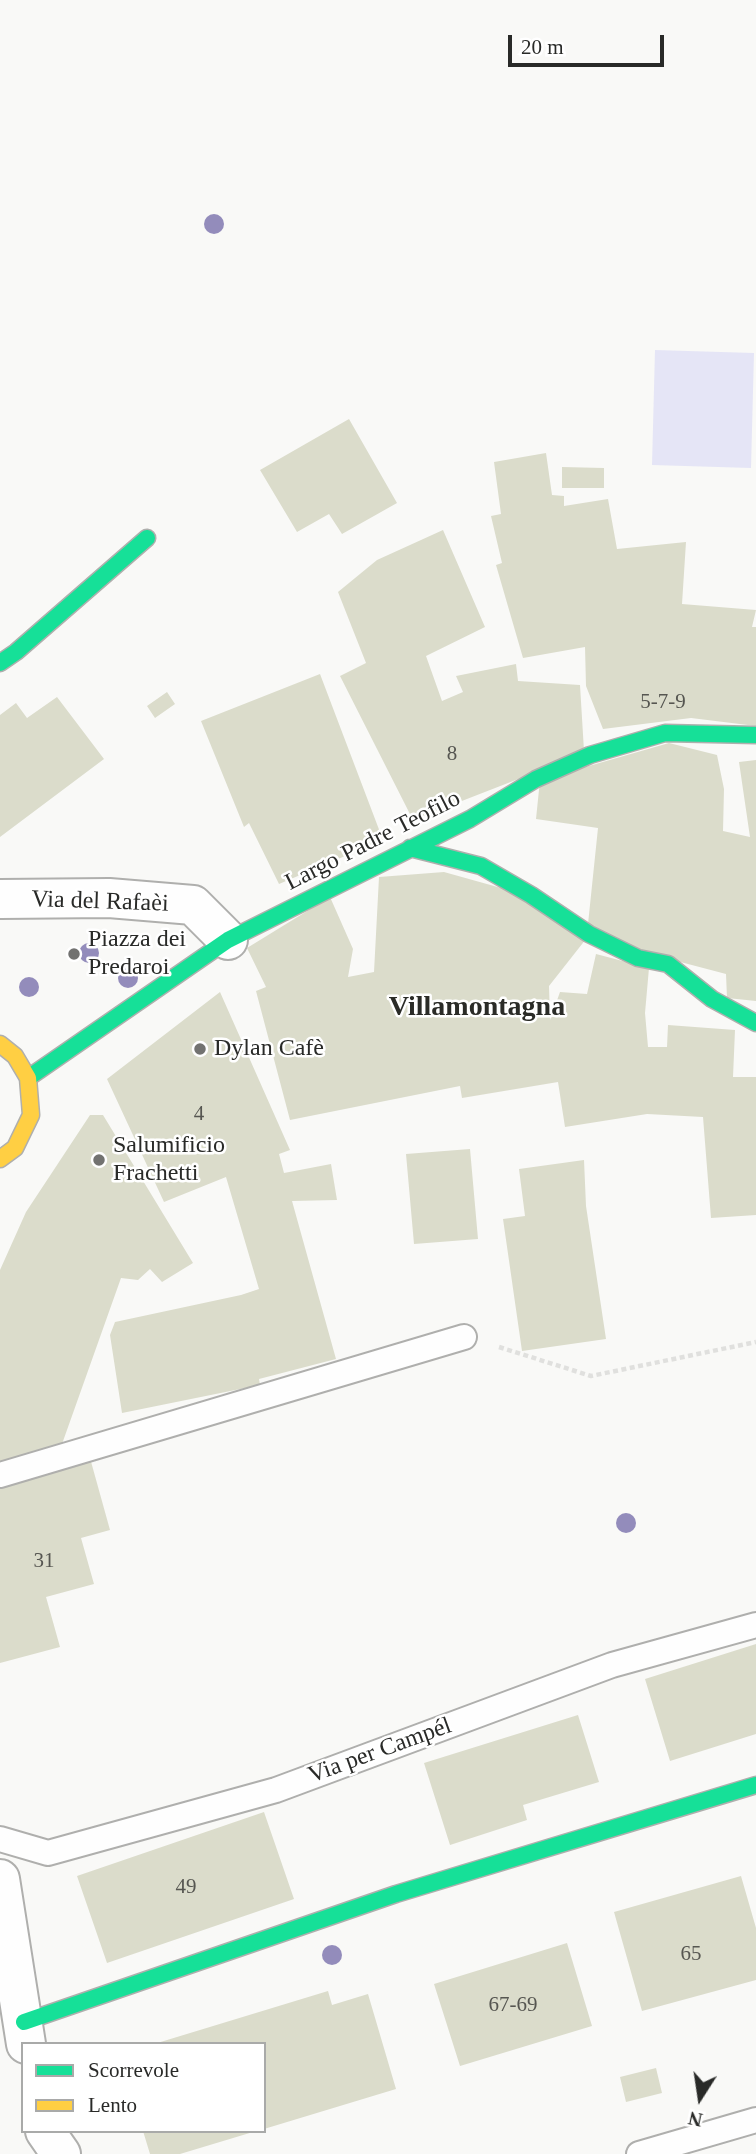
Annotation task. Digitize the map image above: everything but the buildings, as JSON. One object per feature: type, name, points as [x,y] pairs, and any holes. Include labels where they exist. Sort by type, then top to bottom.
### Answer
[{"type":"street","points":[[0,663],[147,538]]},
{"type":"street","name":"Largo Padre Teofilo","points":[[228,940],[470,819],[536,779],[590,755],[665,733],[756,735]]},
{"type":"street","points":[[410,848],[481,866],[589,934],[638,958],[668,964],[712,999],[756,1023]]},
{"type":"street","name":"Via del Rafaèi","points":[[0,899],[109,898],[193,905],[228,940]]},
{"type":"street","points":[[28,1078],[228,940]]},
{"type":"street","points":[[0,1044],[15,1056],[28,1078],[31,1115],[15,1148],[0,1159]]},
{"type":"street","points":[[0,1879],[25,2033],[396,1894],[756,1785]]},
{"type":"street","points":[[46,2133],[61,2154]]},
{"type":"lane","points":[[0,1475],[464,1337]]},
{"type":"lane","name":"Via per Campél","points":[[0,1839],[48,1853],[276,1790],[612,1665],[756,1625]]},
{"type":"lane","points":[[639,2154],[756,2120]]},
{"type":"path","points":[[464,1337],[591,1376],[756,1342]]},
{"type":"shaded area","points":[[655,350],[754,353],[751,468],[652,465]]},
{"type":"traffic: fast","points":[[0,663],[147,538]]},
{"type":"traffic: fast","points":[[28,1078],[228,940],[470,819],[536,779],[590,755],[665,733],[756,735]]},
{"type":"traffic: fast","points":[[410,848],[481,866],[589,934],[638,958],[668,964],[712,999],[756,1023]]},
{"type":"traffic: fast","points":[[24,2022],[396,1894],[756,1785]]},
{"type":"traffic: slow","points":[[0,1044],[15,1056],[28,1078],[31,1115],[15,1148],[0,1159]]},
{"type":"place","name":"Piazza dei Predaroi","points":[[74,954]]},
{"type":"place","name":"Dylan Cafè","points":[[200,1049]]},
{"type":"place","name":"Salumificio Frachetti","points":[[99,1160]]},
{"type":"district","name":"Villamontagna","points":[[477,1008]]}]
